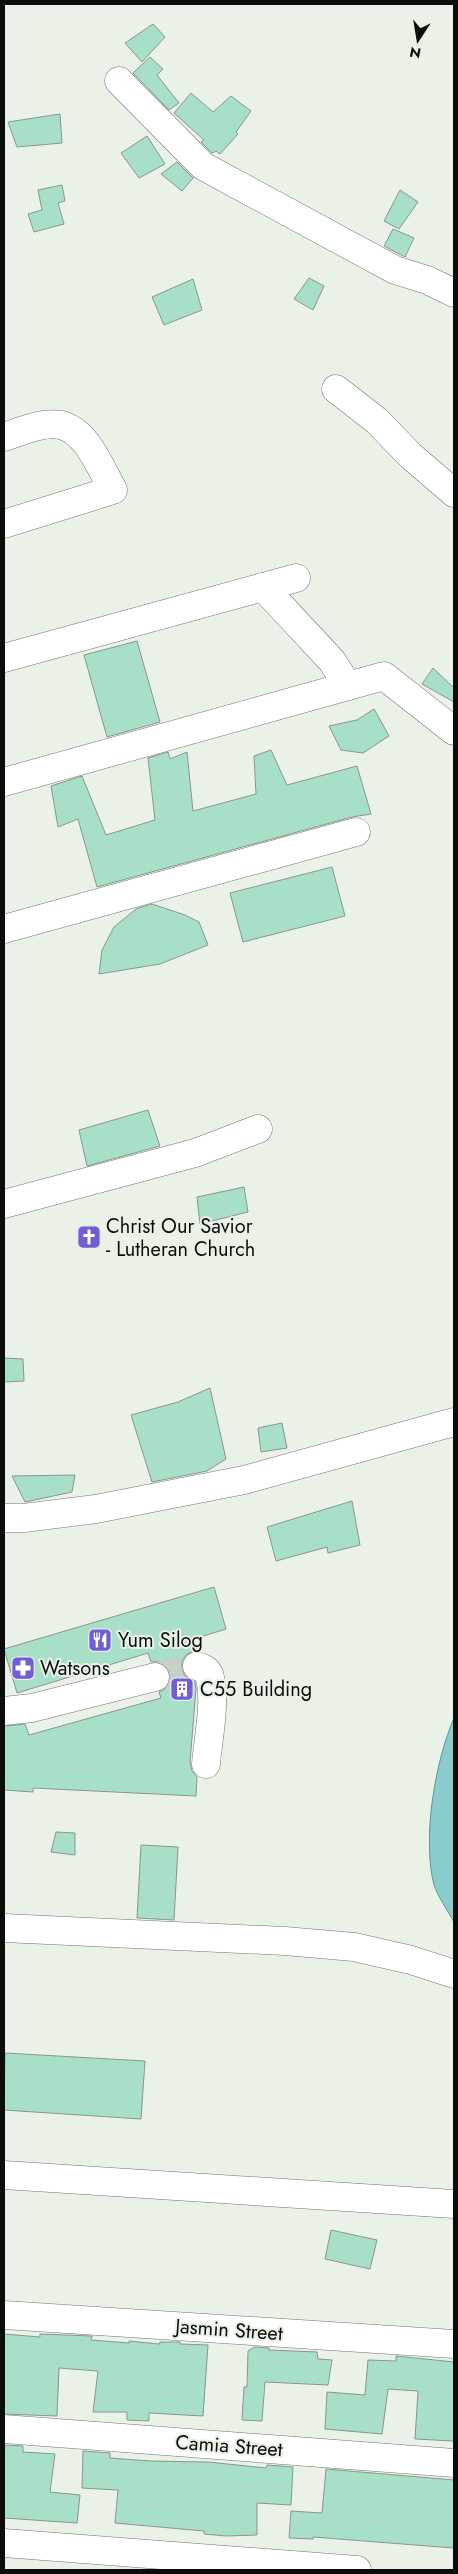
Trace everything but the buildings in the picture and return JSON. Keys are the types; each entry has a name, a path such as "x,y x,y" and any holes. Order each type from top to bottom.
{"street":[{"path":"119,81 204,166 395,270 427,280 454,293"},
{"path":"336,389 377,421 410,456 454,492"},
{"path":"4,437 44,426 60,425 74,431 84,441 113,490 4,524"},
{"path":"4,658 296,578"},
{"path":"263,587 332,661 348,686"},
{"path":"4,782 384,676 454,731"},
{"path":"4,929 356,832"},
{"path":"4,1204 179,1157 258,1129"},
{"path":"4,1518 24,1518 96,1509 244,1480 454,1422"},
{"path":"196,1666 204,1668 210,1678 211,1699 206,1764"},
{"path":"4,1711 32,1708 155,1677"},
{"path":"4,1928 285,1941 354,1947 411,1960 454,1974"},
{"path":"4,2174 454,2204"},
{"name":"Jasmin Street","path":"4,2315 454,2344"},
{"name":"Camia Street","path":"4,2429 454,2463"},
{"path":"4,2543 357,2570"}],"water":[{"path":"454,1718 454,1922 434,1885 429,1845 432,1800 436,1778 447,1736"}],"tunnel":[{"path":"155,1677 197,1666"}],"place":[{"name":"Christ Our Savior - Lutheran Church","path":"89,1237"},
{"name":"Yum Silog","path":"100,1640"},
{"name":"Watsons","path":"23,1668"},
{"name":"C55 Building","path":"182,1689"}]}
